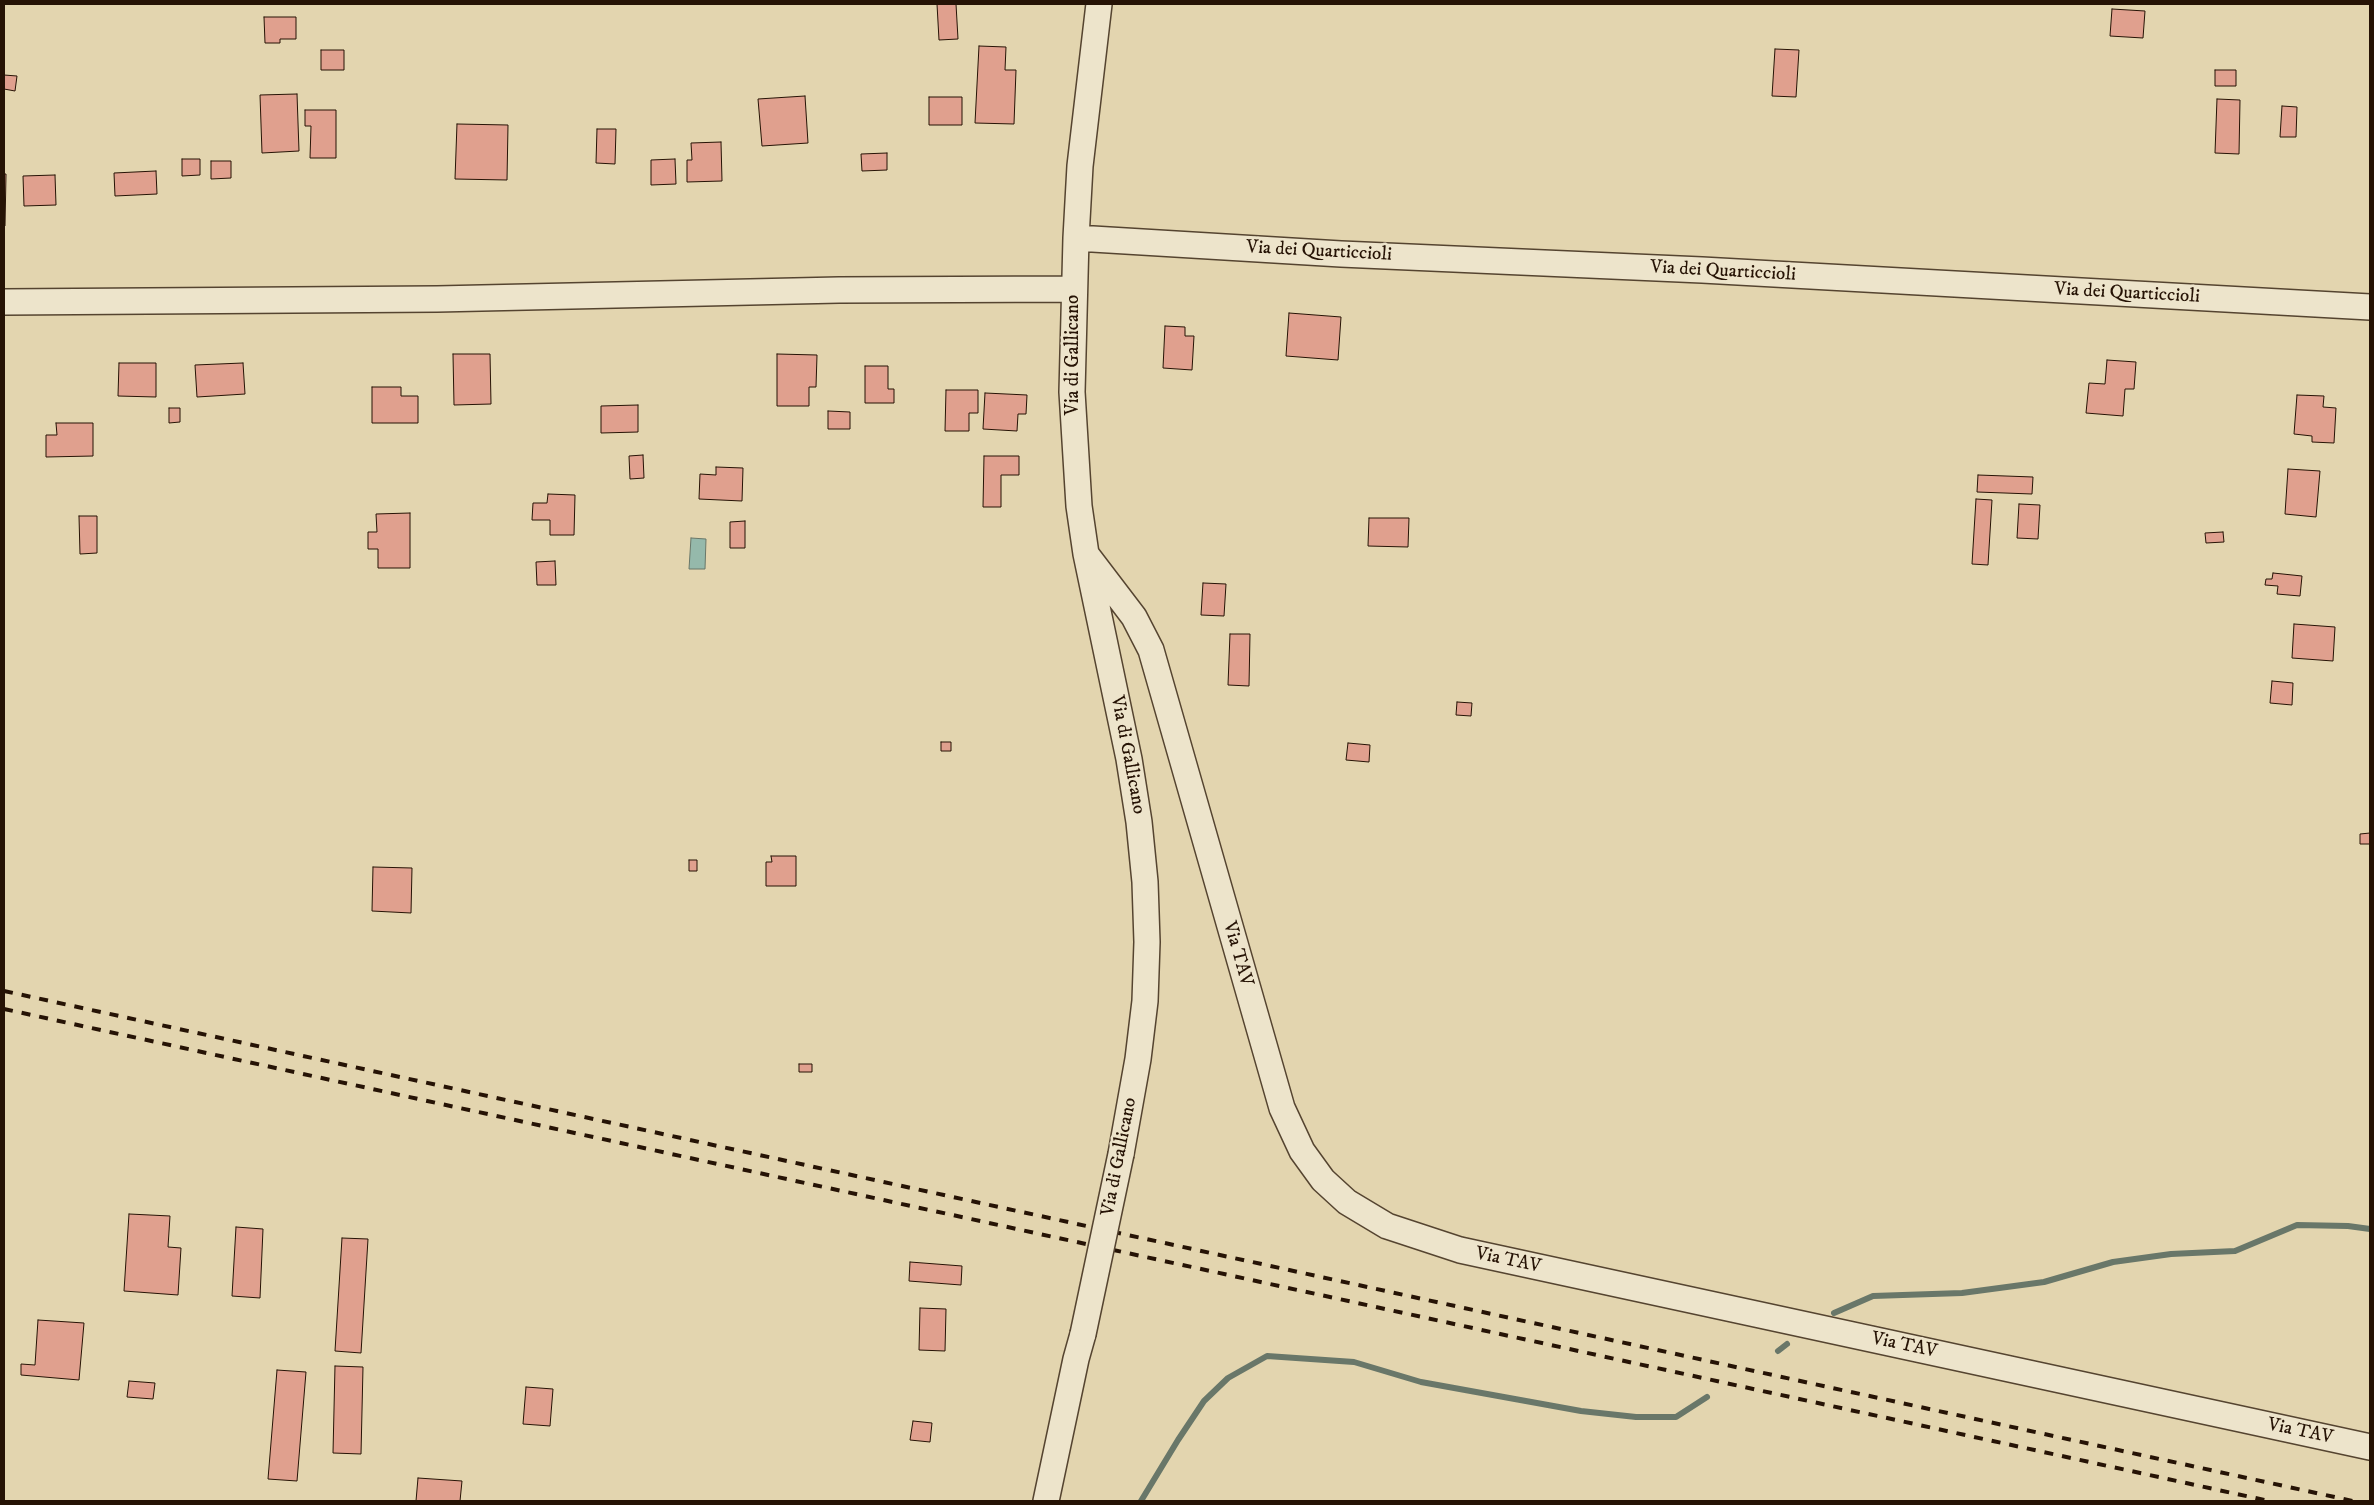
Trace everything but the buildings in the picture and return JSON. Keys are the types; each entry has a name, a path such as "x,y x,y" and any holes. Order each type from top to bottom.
{"street":[{"name":"Via di Gallicano","path":"1046,1501 1121,1154 1135,1078 1145,1001 1147,942 1145,882 1139,822 1129,759 1086,554 1079,506 1074,438 1072,392 1076,238 1084,129 1099,4"},
{"name":"Via dei Quarticcioli","path":"1076,238 2370,307"},
{"path":"4,302 437,299 839,290 1074,289"},
{"name":"Via TAV","path":"1086,554 1137,621 1156,663 1282,1108 1302,1151 1323,1180 1347,1202 1387,1226 1460,1250 2370,1448"}],"shaded area":[{"path":"691,538 706,539 705,569 689,569"}],"waterway":[{"path":"1834,1313 1873,1296 1962,1293 2044,1282 2113,1262 2171,1254 2235,1251 2297,1225 2348,1226 2370,1229"},
{"path":"1778,1351 1787,1344"},
{"path":"1141,1501 1204,1401 1228,1378 1267,1356 1354,1362 1421,1382 1581,1411 1636,1417 1676,1417 1707,1397"}],"railway":[{"path":"4,991 2353,1501"},
{"path":"4,1009 2269,1501"}]}
